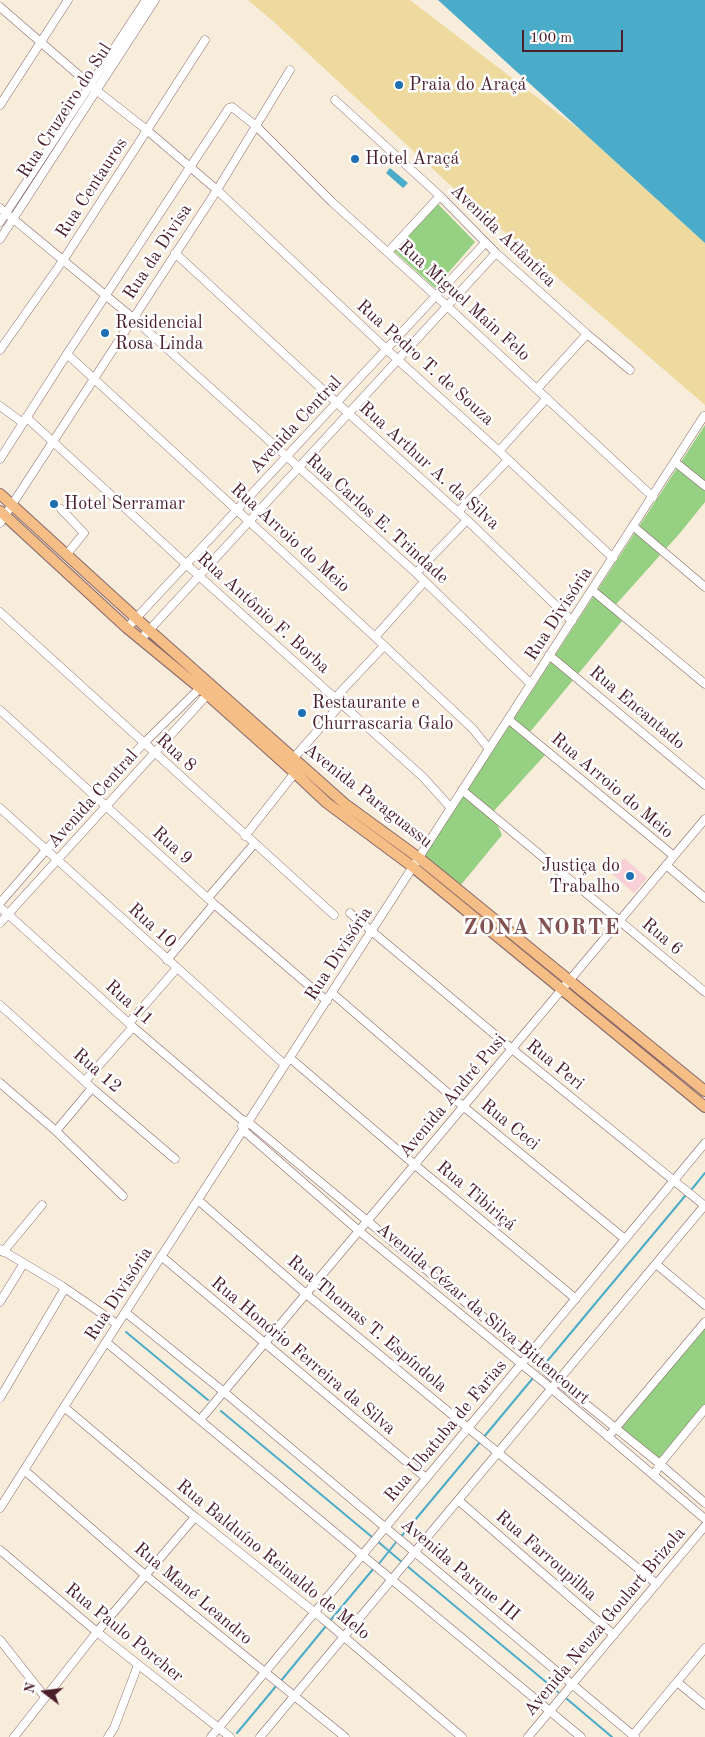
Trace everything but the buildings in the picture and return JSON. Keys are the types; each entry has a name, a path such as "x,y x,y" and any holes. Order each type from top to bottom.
{"main road":[{"name":"Avenida Paraguassu","path":"0,494 137,618 294,766 327,803 413,867 705,1107"},
{"name":"Avenida Paraguassu","path":"2,516 203,692 294,766 420,858 705,1091"}],"street":[{"path":"0,105 68,0"},
{"name":"Rua Cruzeiro do Sul","path":"0,222 3,210 93,87 149,2"},
{"name":"Rua Pedro T. de Souza","path":"0,7 217,190 386,350 499,451 612,558"},
{"name":"Rua Centauros","path":"0,350 64,259 205,40"},
{"name":"Rua da Divisa","path":"2,516 12,504 217,190 290,70"},
{"name":"Rua Cruzeiro do Sul","path":"0,239 69,132 93,87"},
{"name":"Avenida Atlântica","path":"335,100 440,196 496,253 630,370"},
{"name":"Rua Miguel Main Felo","path":"190,168 229,108 234,107 256,126 332,202 547,398 652,497"},
{"path":"62,127 69,132"},
{"path":"0,459 66,354 190,168"},
{"path":"388,252 440,196"},
{"name":"Rua Carlos E. Trindade","path":"3,210 133,318 416,573 531,684"},
{"name":"Avenida Central","path":"128,628 486,242"},
{"name":"Rua Arthur A. da Silva","path":"175,253 467,520 572,621"},
{"name":"Avenida Central","path":"141,639 496,253"},
{"path":"537,389 587,334"},
{"name":"Rua Arroio do Meio","path":"66,354 474,729 489,749"},
{"path":"499,451 547,398"},
{"name":"Rua Antônio F. Borba","path":"0,406 24,420 53,441 423,778 451,808"},
{"name":"Rua Divisória","path":"0,1508 243,1130 244,1121 290,1058 704,416"},
{"path":"458,512 508,460"},
{"path":"675,462 705,486"},
{"path":"61,510 84,533 67,554"},
{"path":"416,573 467,520"},
{"path":"633,526 705,587"},
{"path":"375,637 424,582"},
{"path":"592,590 705,684"},
{"name":"Rua 8","path":"0,612 143,744 334,915"},
{"path":"246,836 338,701 384,646"},
{"name":"Rua Encantado","path":"550,655 705,785"},
{"name":"Avenida Central","path":"0,905 46,850 143,744 203,692"},
{"name":"Avenida Central","path":"0,923 155,754 203,692"},
{"name":"Rua 9","path":"0,710 214,904 327,1001"},
{"name":"Rua Arroio do Meio","path":"508,719 674,856"},
{"name":"Rua 6","path":"462,790 705,992"},
{"name":"Rua 10","path":"0,808 285,1065"},
{"name":"Avenida André Pusi","path":"200,1420 705,819"},
{"path":"208,898 254,844"},
{"name":"Rua Arroio do Meio","path":"666,865 705,898"},
{"path":"167,960 214,904"},
{"name":"Rua 11","path":"0,905 131,1025 244,1121"},
{"name":"Rua Peri","path":"350,913 512,1049 705,1206"},
{"path":"85,1081 176,968"},
{"name":"Rua Ceci","path":"332,993 464,1106 625,1239"},
{"name":"Rua 12","path":"0,1005 92,1088 175,1159"},
{"name":"Rua Tibiriçá","path":"290,1058 576,1299"},
{"path":"0,1084 56,1131 123,1196"},
{"path":"56,1131 92,1088"},
{"name":"Avenida Cézar da Silva Bittencourt","path":"244,1121 368,1221 529,1355 550,1376 660,1464 705,1503"},
{"name":"Avenida Cézar da Silva Bittencourt","path":"243,1130 360,1231 705,1519"},
{"name":"Rua Ubatuba de Farias","path":"211,1737 225,1732 314,1612 468,1428 524,1367 529,1355 705,1144"},
{"name":"Rua Thomas T. Espíndola","path":"198,1200 306,1294 656,1584"},
{"path":"42,1204 2,1250 65,1288 117,1324"},
{"path":"260,1737 292,1693 344,1636 389,1576 398,1572 458,1500 495,1450 549,1387 558,1381 705,1206"},
{"name":"Rua Honório Ferreira da Silva","path":"161,1256 426,1478"},
{"path":"0,1302 24,1263"},
{"path":"656,1264 705,1305"},
{"path":"0,1398 65,1288"},
{"name":"Avenida Parque III","path":"125,1312 224,1392 634,1736"},
{"path":"608,1438 614,1428 705,1322"},
{"path":"106,1342 581,1737"},
{"name":"Rua Balduíno Reinaldo de Melo","path":"64,1407 196,1517 344,1636 462,1737"},
{"path":"654,1475 660,1464 705,1409"},
{"name":"Rua Mané Leandro","path":"24,1470 145,1575 346,1737"},
{"name":"Rua Farroupilha","path":"458,1500 614,1635"},
{"path":"14,1737 97,1632 196,1517"},
{"name":"Avenida Neuza Goulart Brizola","path":"528,1737 705,1526"},
{"name":"Rua Paulo Porcher","path":"0,1550 97,1632 225,1732"},
{"path":"0,1640 46,1697"},
{"path":"634,1736 705,1648"},
{"path":"108,1737 114,1728 138,1665"},
{"path":"677,1682 705,1705"}],"shaded area":[{"name":"Justiça do Trabalho","path":"624,858 647,878 634,893 611,873"}],"green space":[{"path":"438,204 475,242 435,288 394,251"},
{"path":"705,425 705,502 611,610 622,621 530,732 545,755 492,813 502,835 460,886 423,858"},
{"path":"705,1327 705,1404 658,1460 619,1428"}],"sand":[{"path":"248,0 410,0 584,133 705,243 705,405 448,183"}],"water":[{"path":"438,0 705,0 705,243 584,133"},
{"path":"390,168 408,183 403,188 386,173"}],"waterway":[{"path":"692,1189 705,1173"},
{"path":"544,1365 685,1196"},
{"path":"126,1332 208,1400"},
{"path":"483,1438 533,1378"},
{"path":"221,1411 372,1537"},
{"path":"400,1538 480,1442"},
{"path":"376,1540 403,1563"},
{"path":"378,1565 397,1541"},
{"path":"407,1566 558,1692"},
{"path":"329,1622 374,1568"},
{"path":"280,1682 326,1626"},
{"path":"237,1733 277,1685"},
{"path":"567,1699 612,1737"}],"place":[{"name":"Praia do Araçá","path":"399,85"},
{"name":"Hotel Araçá","path":"355,159"},
{"name":"Residencial Rosa Linda","path":"105,333"},
{"name":"Hotel Serramar","path":"54,504"},
{"name":"Restaurante e Churrascaria Galo","path":"302,713"},
{"name":"Justiça do Trabalho","path":"630,876"}],"district":[{"name":"ZONA NORTE","path":"542,928"}]}
